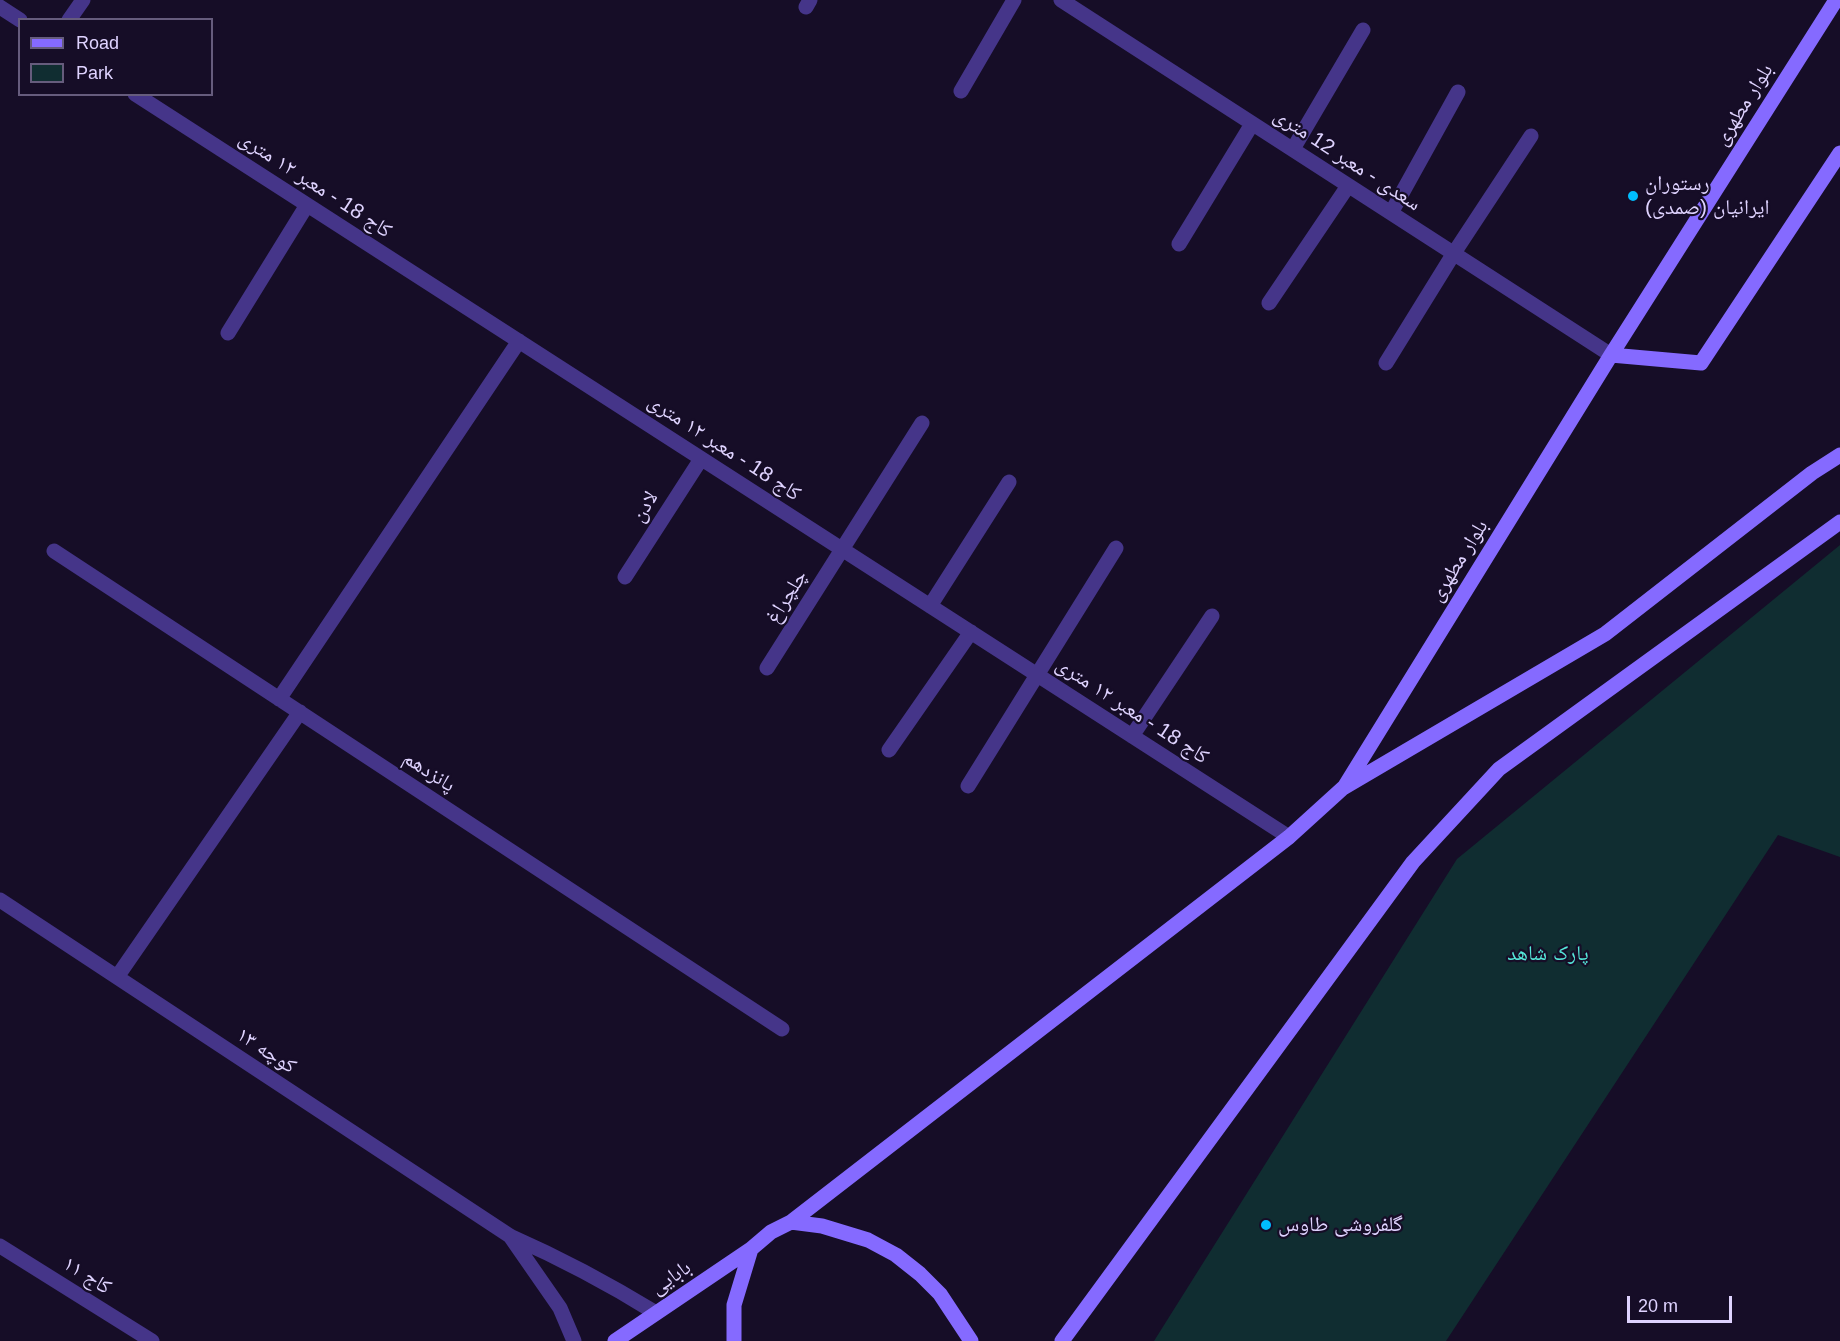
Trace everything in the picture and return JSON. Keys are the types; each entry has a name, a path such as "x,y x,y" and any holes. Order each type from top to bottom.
{"main road":[{"name":"بلوار مطهری","path":"1343,788 1611,355 1836,0"},
{"path":"1611,355 1701,363 1840,153"},
{"path":"1343,788 1605,634 1812,473 1840,455"},
{"path":"1062,1341 1413,862 1499,769 1840,522"},
{"name":"بابایی","path":"615,1341 751,1249 771,1232 791,1222 1289,837 1343,788"},
{"path":"791,1222 822,1226 868,1240 896,1255 940,1294 971,1341"},
{"path":"734,1341 734,1305 751,1249"}],"street":[{"path":"70,18 83,0"},
{"path":"961,91 1014,0"},
{"name":"سعدی - معبر 12 متری","path":"1061,0 1611,355"},
{"path":"0,7 18,19"},
{"path":"1293,149 1364,30"},
{"path":"1391,213 1458,92"},
{"name":"کاج 18 - معبر ۱۲ متری","path":"138,96 1289,837"},
{"path":"1179,244 1252,124"},
{"path":"1386,363 1454,253 1531,136"},
{"path":"1269,303 1348,186"},
{"path":"228,333 307,205"},
{"path":"279,699 519,341"},
{"name":"چلچراغ","path":"767,668 922,423"},
{"name":"لادن","path":"625,577 701,459"},
{"path":"930,606 1009,482"},
{"path":"968,786 1116,548"},
{"name":"پانزدهم","path":"54,551 782,1029"},
{"path":"1132,736 1212,616"},
{"path":"889,750 971,632"},
{"path":"117,977 300,712"},
{"name":"کوچه ۱۳","path":"0,900 510,1236 552,1254 656,1313"},
{"name":"کوچه ۱۳","path":"510,1236 560,1308 574,1341"},
{"name":"کاج ۱۱","path":"0,1246 152,1341"}],"green space":[{"name":"پارک شاهد","path":"1840,545 1840,857 1778,835 1446,1341 1154,1341 1457,859"}],"place":[{"name":"رستوران ایرانیان (صمدی)","path":"1633,196"},
{"name":"گلفروشی طاوس","path":"1266,1225"}]}
